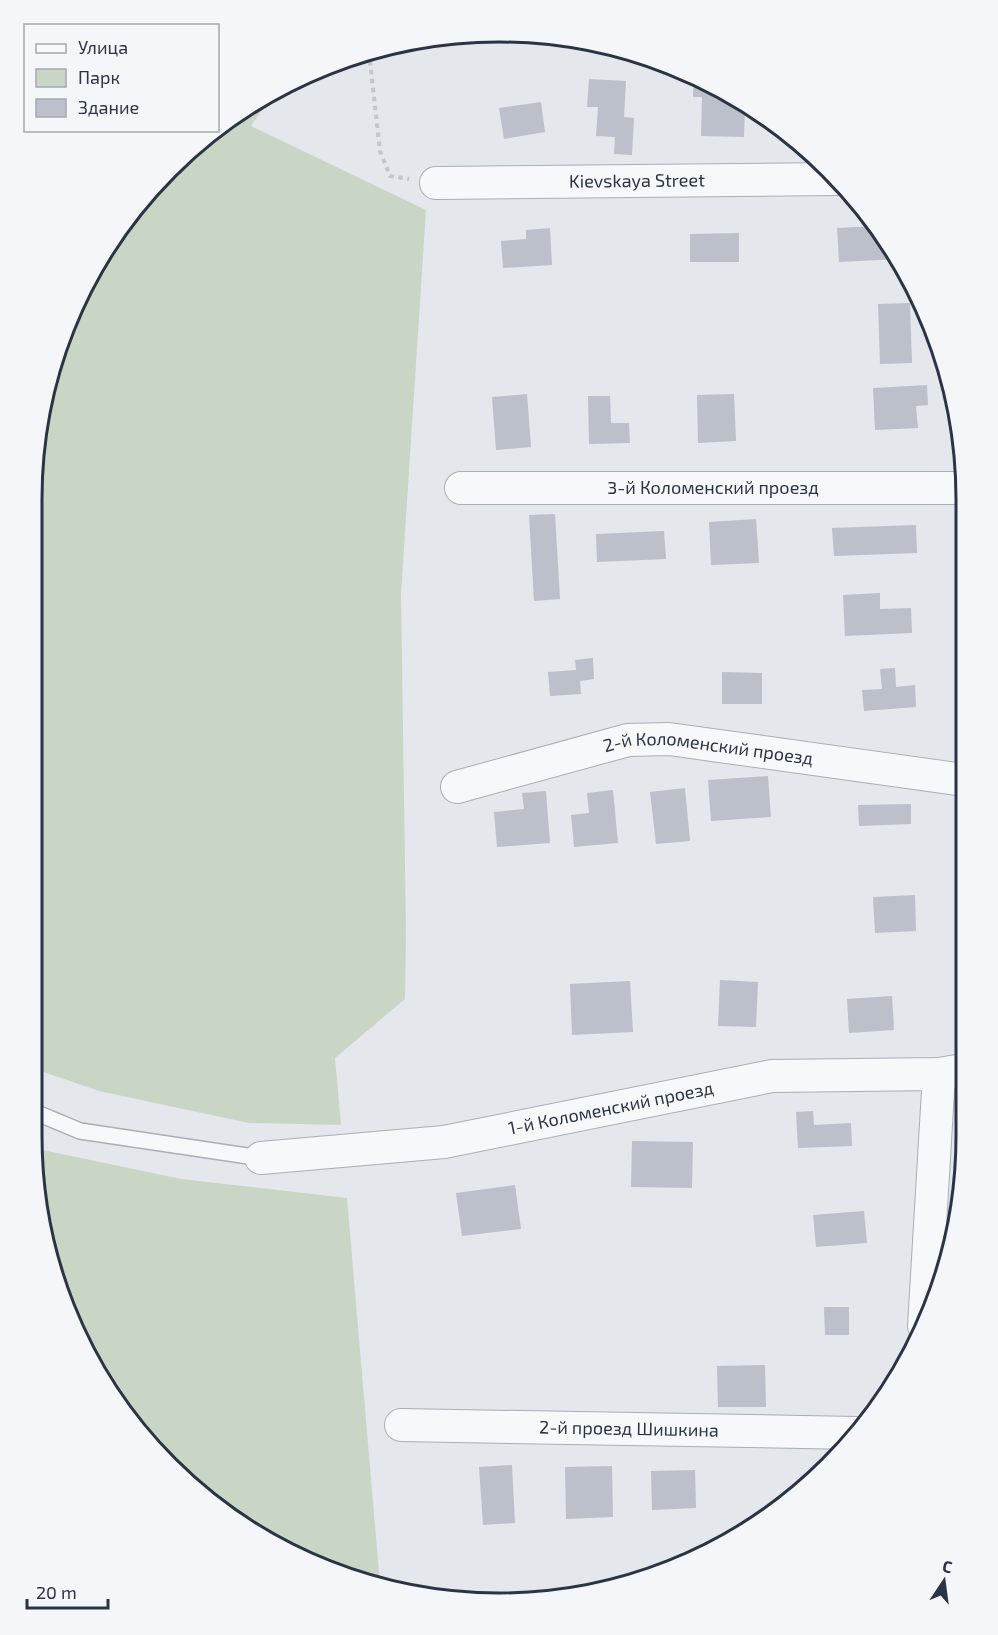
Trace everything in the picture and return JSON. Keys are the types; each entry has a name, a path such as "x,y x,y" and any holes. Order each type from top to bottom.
{"street":[{"name":"Kievskaya Street","path":"436,183 825,179"},
{"name":"3-й Коломенский проезд","path":"461,488 956,488"},
{"name":"2-й Коломенский проезд","path":"457,787 628,740 669,740 956,779"},
{"name":"1-й Коломенский проезд","path":"261,1158 444,1142 772,1076 951,1072"},
{"path":"927,1295 951,1072"},
{"name":"2-й проезд Шишкина","path":"401,1425 846,1433"}],"lane":[{"path":"42,1115 80,1131 261,1158"}],"path":[{"path":"370,61 380,151 390,176 436,183"}],"green space":[{"path":"263,108 251,126 426,210 401,594 405,999 335,1058 341,1125 249,1123 99,1091 42,1071 42,499 46,439 66,352 89,297 119,245 155,198 198,155 221,136"},
{"path":"42,1150 181,1179 347,1198 379,1577 352,1569 297,1546 245,1516 198,1480 155,1437 136,1414 119,1390 89,1338 66,1283 51,1225"}],"building":[{"path":"589,79 626,81 624,117 634,118 632,155 614,154 615,137 596,136 598,107 587,107"},
{"path":"694,86 745,114 744,137 701,136 702,97 693,97"},
{"path":"541,102 545,132 504,139 499,108"},
{"path":"866,227 888,260 839,262 837,228"},
{"path":"550,228 552,265 503,268 501,241 526,239 526,230"},
{"path":"739,233 739,262 690,262 690,234"},
{"path":"910,303 912,363 880,364 878,304"},
{"path":"927,385 928,405 916,406 918,428 875,430 873,388"},
{"path":"527,394 531,447 496,450 492,397"},
{"path":"734,394 736,441 698,443 697,395"},
{"path":"588,396 610,396 611,423 629,423 630,443 589,444"},
{"path":"555,514 560,599 534,601 529,515"},
{"path":"756,519 759,563 711,565 709,522"},
{"path":"916,525 917,553 834,556 832,528"},
{"path":"664,531 666,559 597,562 596,534"},
{"path":"880,593 880,609 911,608 912,633 845,636 843,595"},
{"path":"593,658 594,679 580,681 581,694 550,696 548,672 576,670 575,660"},
{"path":"895,668 896,687 915,685 916,707 864,711 862,690 882,689 880,669"},
{"path":"722,672 762,673 762,704 722,704"},
{"path":"768,776 771,817 711,821 708,780"},
{"path":"685,788 690,841 656,844 650,792"},
{"path":"613,790 618,843 574,847 571,815 589,813 587,793"},
{"path":"546,791 550,843 497,847 494,812 524,809 522,793"},
{"path":"911,804 911,824 859,826 858,805"},
{"path":"915,895 916,931 875,933 873,897"},
{"path":"720,980 758,982 756,1027 718,1026"},
{"path":"630,981 633,1032 572,1035 570,984"},
{"path":"892,996 894,1030 849,1033 847,999"},
{"path":"813,1111 814,1125 851,1123 852,1146 798,1148 796,1112"},
{"path":"632,1141 693,1142 692,1188 631,1187"},
{"path":"515,1185 521,1229 462,1236 456,1193"},
{"path":"864,1211 867,1243 816,1247 813,1215"},
{"path":"824,1307 849,1307 849,1335 825,1335"},
{"path":"765,1365 766,1407 718,1407 717,1366"},
{"path":"512,1465 515,1523 483,1525 479,1467"},
{"path":"612,1466 613,1517 566,1519 565,1467"},
{"path":"695,1470 696,1508 652,1510 651,1471"}]}
